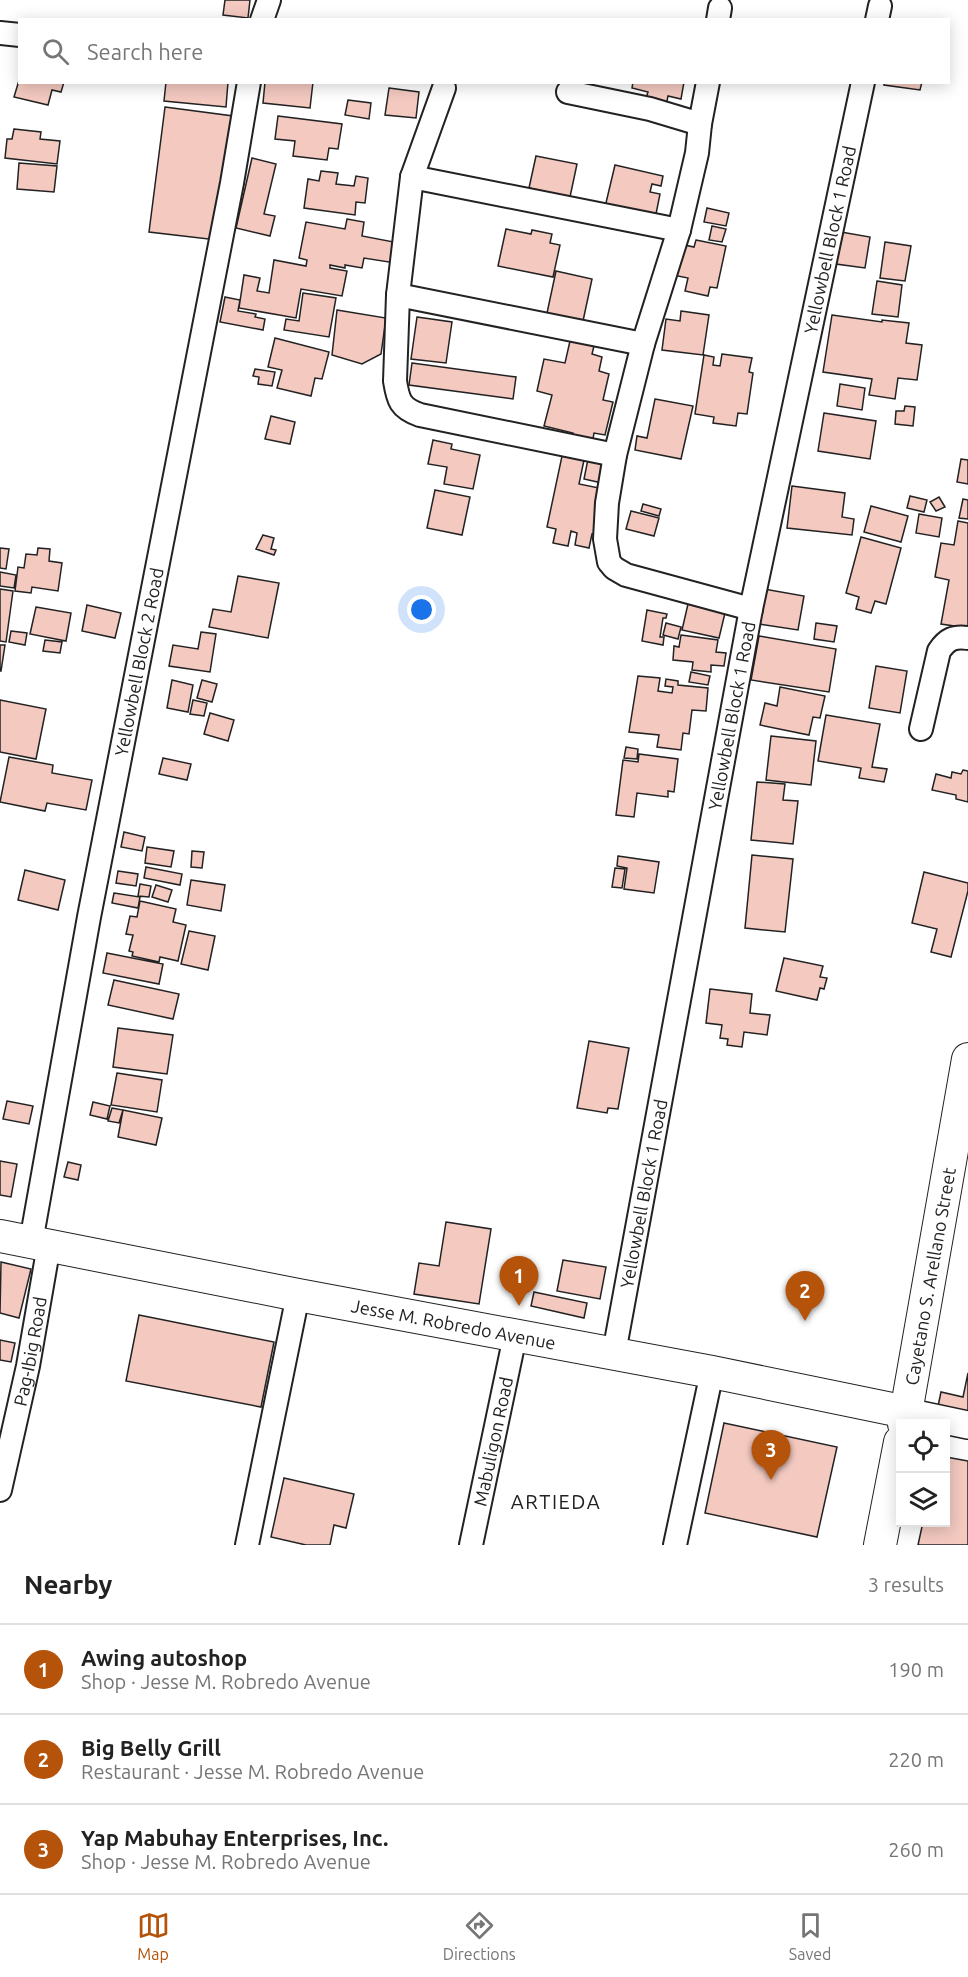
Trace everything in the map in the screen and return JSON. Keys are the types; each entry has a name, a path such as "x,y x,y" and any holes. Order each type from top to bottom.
{"main road":[{"name":"Cayetano S. Arellano Street","path":"905,1419 968,1059"},
{"name":"Jesse M. Robredo Avenue","path":"0,1236 298,1295 712,1372 896,1424"},
{"name":"Cayetano S. Arellano Street","path":"880,1545 896,1466"}],"street":[{"path":"263,18 269,0"},
{"path":"0,33 18,35"},
{"name":"Yellowbell Block 2 Road","path":"40,1243 89,917 232,183 249,84"},
{"path":"708,84 697,153 679,231 643,344 615,455 604,539 606,554 614,568 626,575 750,609"},
{"name":"Yellowbell Block 1 Road","path":"614,1353 750,609 863,84"},
{"path":"444,88 412,177 398,295 395,381 397,395 402,406 420,415 615,455"},
{"path":"568,92 650,109 700,124"},
{"path":"412,177 679,231"},
{"path":"398,295 643,344"},
{"path":"921,729 939,651 946,642 956,636 968,638"},
{"name":"Pag-Ibig Road","path":"0,1490 28,1366 40,1243"},
{"path":"247,1545 298,1295"},
{"name":"Mabuligon Road","path":"471,1545 515,1336"},
{"path":"675,1545 712,1372"},
{"path":"950,1425 968,1425"}],"building":[{"path":"225,0 250,0 248,18 223,15"},
{"path":"18,84 63,84 61,92 52,90 48,105 14,97"},
{"path":"166,84 228,84 226,107 164,101"},
{"path":"265,84 313,84 310,108 263,103"},
{"path":"633,84 684,84 681,99 668,96 666,106 645,101 648,92 632,88"},
{"path":"884,84 922,84 920,90"},
{"path":"389,88 419,92 416,118 385,115"},
{"path":"348,100 371,103 369,119 345,115"},
{"path":"165,107 233,116 217,240 149,232"},
{"path":"278,116 342,124 338,149 329,148 327,160 293,156 295,141 275,139"},
{"path":"14,129 41,132 40,139 60,141 57,164 5,158 7,139 12,139"},
{"path":"536,156 577,164 570,197 529,188"},
{"path":"252,158 276,164 264,214 275,216 270,236 236,228"},
{"path":"19,163 57,166 54,192 17,189"},
{"path":"615,165 663,176 661,186 652,184 650,192 660,194 655,219 605,207"},
{"path":"321,171 338,173 336,184 354,186 356,176 368,178 365,203 356,202 355,215 304,208 308,179 319,181"},
{"path":"707,208 729,213 726,226 704,222"},
{"path":"347,219 364,222 362,236 399,243 395,263 364,258 362,268 330,265 330,268 347,271 342,296 301,289 296,318 239,308 244,275 260,278 257,291 269,293 274,260 306,266 307,260 299,258 306,222 345,229"},
{"path":"712,226 726,229 722,242 709,240"},
{"path":"506,229 531,234 532,230 552,234 550,243 560,245 553,277 498,266"},
{"path":"841,232 870,237 865,268 836,264"},
{"path":"696,240 726,246 717,288 710,287 708,296 685,291 688,278 668,274 675,243 694,247"},
{"path":"885,242 911,246 905,281 880,278"},
{"path":"556,271 592,279 583,321 547,313"},
{"path":"877,281 902,285 898,317 872,314"},
{"path":"303,293 336,298 329,337 284,330 286,319 299,321"},
{"path":"225,297 240,300 238,311 256,314 255,317 265,319 263,330 220,322"},
{"path":"337,310 386,318 381,354 362,364 332,355"},
{"path":"681,311 709,315 703,355 662,350 666,319 680,321"},
{"path":"832,315 909,323 906,343 922,345 917,380 898,378 895,399 869,395 872,379 823,372"},
{"path":"417,317 452,322 446,363 411,359"},
{"path":"275,338 329,352 322,379 315,378 311,396 277,388 282,370 268,367"},
{"path":"570,341 594,346 592,354 602,357 599,371 609,374 603,400 613,402 605,435 594,433 592,444 572,439 573,433 544,426 552,395 537,391 544,359 565,363"},
{"path":"722,354 752,358 749,372 753,373 747,414 738,413 736,426 713,423 714,417 695,414 704,355 714,357 713,365 720,366"},
{"path":"412,363 516,377 513,399 409,385"},
{"path":"255,369 275,372 272,386 258,384 259,377 253,376"},
{"path":"840,384 865,388 862,410 837,406"},
{"path":"655,399 693,406 681,459 635,450 637,436 647,438"},
{"path":"905,406 915,407 913,426 895,424 896,411 904,411"},
{"path":"824,413 876,421 870,459 818,451"},
{"path":"271,416 295,422 290,444 265,439"},
{"path":"433,440 452,444 451,449 480,455 473,489 444,484 447,467 428,464"},
{"path":"562,456 584,460 579,484 604,489 595,535 592,534 589,548 575,545 577,533 571,531 568,546 553,543 556,529 547,527"},
{"path":"588,459 606,462 602,483 584,479"},
{"path":"961,459 968,460 968,484 957,482"},
{"path":"792,486 845,493 842,517 854,519 852,535 787,528"},
{"path":"435,490 470,497 462,535 427,528"},
{"path":"910,496 927,500 924,512 907,508"},
{"path":"939,497 945,507 936,511 930,502"},
{"path":"963,499 968,500 968,519 959,518"},
{"path":"643,504 661,509 659,516 641,511"},
{"path":"871,506 908,516 901,542 864,532"},
{"path":"631,511 659,518 654,536 626,529"},
{"path":"919,514 942,518 939,537 916,533"},
{"path":"958,521 968,523 968,628 941,624 949,580 935,577 941,543 954,545"},
{"path":"263,535 274,538 271,549 276,550 274,555 256,549"},
{"path":"861,537 901,548 886,604 875,601 871,613 856,609 859,597 846,593"},
{"path":"0,548 9,549 6,569 0,568"},
{"path":"38,548 50,549 49,561 62,563 58,591 32,587 31,593 15,591 18,567 24,568 26,554 37,555"},
{"path":"0,572 16,575 14,588 0,586"},
{"path":"238,576 279,583 268,638 209,627 213,609 231,612"},
{"path":"0,589 13,591 6,642 0,641"},
{"path":"764,589 804,596 798,630 759,624"},
{"path":"688,604 725,613 719,638 682,630"},
{"path":"87,605 121,613 115,638 82,631"},
{"path":"36,607 71,613 66,641 30,634"},
{"path":"647,610 667,614 666,618 663,618 660,637 664,637 663,645 642,641"},
{"path":"666,623 681,627 678,639 663,635"},
{"path":"816,623 837,626 834,642 814,639"},
{"path":"11,631 27,633 25,645 9,642"},
{"path":"201,632 216,634 210,672 169,666 173,645 198,649"},
{"path":"681,635 718,640 716,652 726,653 724,666 711,665 711,672 692,670 693,662 673,660 674,646 679,647"},
{"path":"759,636 836,649 829,692 751,680"},
{"path":"45,640 62,642 60,653 43,651"},
{"path":"0,645 5,645 1,671 0,671"},
{"path":"876,666 907,671 900,713 869,708"},
{"path":"691,672 710,676 708,685 689,682"},
{"path":"638,676 660,678 658,691 672,693 673,687 665,686 666,679 678,681 678,685 708,688 706,711 692,710 689,734 683,733 681,750 657,747 659,735 629,732"},
{"path":"172,680 193,685 188,712 167,708"},
{"path":"202,680 217,684 212,702 197,698"},
{"path":"780,687 825,696 820,718 813,717 809,735 760,725 765,703 777,706"},
{"path":"0,700 46,709 36,759 0,752"},
{"path":"193,700 207,703 204,716 190,714"},
{"path":"210,713 234,720 228,741 204,734"},
{"path":"826,715 880,724 872,767 887,769 884,782 859,778 861,768 818,761"},
{"path":"771,736 816,741 811,785 766,780"},
{"path":"626,747 638,749 637,759 624,758"},
{"path":"639,754 678,759 674,792 668,791 668,797 637,793 634,817 616,815 623,760 638,762"},
{"path":"9,757 53,765 52,773 92,780 86,810 47,803 45,811 0,802"},
{"path":"163,758 191,764 187,780 159,774"},
{"path":"963,770 968,771 968,802 956,799 956,795 932,790 936,774 951,778 952,772 961,774"},
{"path":"757,782 785,784 783,800 798,801 793,844 751,840"},
{"path":"124,832 145,837 142,851 121,847"},
{"path":"147,847 174,851 171,867 145,863"},
{"path":"192,851 204,852 202,868 191,867"},
{"path":"752,855 793,859 785,932 745,928"},
{"path":"618,856 659,862 654,893 624,889 627,868 617,866"},
{"path":"146,867 182,874 180,885 144,878"},
{"path":"615,868 625,869 622,888 612,887"},
{"path":"25,870 65,880 58,910 18,900"},
{"path":"118,871 138,874 136,886 116,883"},
{"path":"924,872 968,883 951,957 931,952 937,929 912,923"},
{"path":"191,880 225,885 221,911 187,905"},
{"path":"140,884 151,886 149,897 138,896"},
{"path":"156,885 172,890 168,902 152,897"},
{"path":"114,893 140,897 138,908 112,903"},
{"path":"140,901 176,909 173,922 186,925 178,961 160,957 159,962 132,956 133,952 129,951 133,935 126,934 130,916 137,917"},
{"path":"189,931 215,936 208,970 181,964"},
{"path":"107,953 163,964 159,984 103,973"},
{"path":"784,958 823,966 820,977 827,978 824,989 820,988 817,1000 776,991"},
{"path":"114,980 179,994 173,1019 108,1005"},
{"path":"710,989 752,994 750,1013 770,1015 767,1035 744,1032 742,1047 727,1045 728,1039 720,1038 722,1025 706,1023"},
{"path":"118,1028 173,1035 167,1074 113,1067"},
{"path":"589,1041 629,1048 618,1109 608,1108 607,1113 577,1108"},
{"path":"117,1073 162,1080 157,1112 111,1105"},
{"path":"7,1101 33,1106 29,1124 3,1119"},
{"path":"93,1102 110,1106 107,1119 90,1115"},
{"path":"112,1108 123,1110 119,1123 108,1121"},
{"path":"123,1110 162,1118 156,1145 118,1137"},
{"path":"0,1161 17,1164 11,1197 0,1195"},
{"path":"68,1162 81,1165 78,1180 64,1177"},
{"path":"446,1222 491,1229 479,1304 414,1294 419,1263 439,1266"},
{"path":"563,1260 606,1267 600,1299 557,1291"},
{"path":"1,1262 31,1269 19,1318 0,1313"},
{"path":"534,1292 587,1303 584,1318 531,1306"},
{"path":"139,1315 274,1342 261,1407 126,1381"},
{"path":"0,1340 15,1343 11,1362 0,1360"},
{"path":"968,1373 968,1417 937,1411 941,1392 963,1397"},
{"path":"724,1423 837,1447 817,1537 705,1513"},
{"path":"950,1458 968,1461 968,1545 918,1545 922,1527 950,1527"},
{"path":"284,1478 354,1494 346,1528 334,1525 330,1545 306,1545 271,1537"}],"place":[{"name":"Awing autoshop","path":"519,1306"},
{"name":"Big Belly Grill","path":"805,1321"},
{"name":"Yap Mabuhay Enterprises, Inc.","path":"771,1480"}],"district":[{"name":"ARTIEDA","path":"556,1501"}]}
